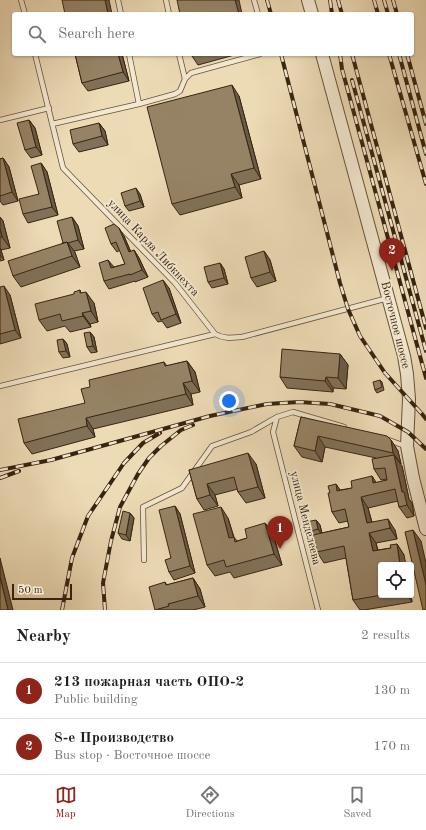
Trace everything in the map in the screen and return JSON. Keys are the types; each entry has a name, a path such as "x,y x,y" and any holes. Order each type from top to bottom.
{"street":[{"path":"308,0 311,12"},
{"name":"Восточное шоссе","path":"323,56 404,356 409,399 407,446 413,478 426,529"}],"lane":[{"path":"21,0 24,12"},
{"path":"118,0 121,12"},
{"path":"166,0 169,12"},
{"path":"254,0 257,12"},
{"name":"улица Карла Либкнехта","path":"36,56 63,168 175,283 215,334"},
{"path":"129,56 139,104"},
{"path":"179,56 185,79"},
{"path":"52,124 175,94 180,91 185,79 191,73 253,56"},
{"path":"0,120 49,108"},
{"path":"0,386 215,334 220,337 242,338 388,298"},
{"path":"144,560 144,507 182,488 212,446 251,432 277,417 293,412 352,430"},
{"name":"улица Менделеева","path":"277,417 273,432 318,610"},
{"path":"382,438 407,446"}],"building":[{"path":"62,0 105,0 108,12 65,12"},
{"path":"177,0 235,0 238,12 180,12"},
{"path":"75,56 119,56 123,72 82,83"},
{"path":"232,85 254,168 231,174 235,187 172,204 147,107"},
{"path":"29,120 36,147 25,150 17,123"},
{"path":"99,123 102,136 73,144 70,130"},
{"path":"3,158 12,192 0,196 0,159"},
{"path":"41,163 52,207 23,214 19,199 39,194 31,166"},
{"path":"136,188 140,201 125,206 121,193"},
{"path":"72,217 78,240 63,243 57,221"},
{"path":"114,224 119,228 129,252 134,250 142,270 130,275 104,281 99,263 108,260 111,268 125,264 116,242 111,244 105,228"},
{"path":"67,242 72,256 13,276 8,261"},
{"path":"264,251 270,272 251,278 245,257"},
{"path":"220,263 224,278 208,282 204,267"},
{"path":"163,280 176,314 161,320 158,312 152,314 143,288"},
{"path":"4,286 15,330 0,334 0,287"},
{"path":"80,290 80,293 86,292 91,311 82,313 83,316 62,321 60,314 39,320 35,304 74,294 74,292"},
{"path":"90,332 93,346 87,347 84,333"},
{"path":"63,339 66,351 59,352 57,340"},
{"path":"282,349 340,354 338,378 326,377 325,381 280,377"},
{"path":"187,361 192,381 183,383 186,394 86,418 87,426 24,443 18,419 85,403 81,389 90,387 89,380 164,362 165,366"},
{"path":"380,380 382,387 375,390 373,382"},
{"path":"301,417 387,436 391,440 393,453 318,436 315,451 294,446"},
{"path":"248,453 258,487 238,492 234,477 207,484 210,495 197,499 189,470"},
{"path":"394,455 402,492 404,492 407,505 399,507 395,489 361,497 367,523 388,519 390,528 369,533 373,551 391,548 390,545 397,544 400,562 378,562 378,596 353,600 344,546 317,552 313,535 349,527 345,509 332,512 328,486 336,484 337,491 352,488 351,481 372,476 373,483 387,480 385,468 374,469 372,459"},
{"path":"175,506 190,566 169,572 165,560 171,558 159,510"},
{"path":"221,507 229,538 234,537 235,542 247,538 245,529 265,523 274,554 226,567 224,560 207,565 193,514"},
{"path":"123,511 130,513 126,535 118,533"},
{"path":"316,520 318,529 308,532 306,522"},
{"path":"413,530 426,585 426,610 423,610 414,571 414,562 412,562 405,532"},
{"path":"0,577 8,610 0,610"},
{"path":"193,578 198,596 168,604 169,606 155,610 149,587 165,582 166,585"}],"railway":[{"path":"267,0 270,12"},
{"path":"330,0 332,12"},
{"path":"338,0 341,12"},
{"path":"374,0 377,12"},
{"path":"384,0 387,12"},
{"path":"393,0 396,12"},
{"path":"282,56 348,309 360,336 385,373 426,419"},
{"path":"340,56 342,69 426,378"},
{"path":"353,56 426,328"},
{"path":"390,56 426,184"},
{"path":"400,56 426,154"},
{"path":"408,56 426,124"},
{"path":"352,80 426,351"},
{"path":"0,470 51,460 210,416 267,404 299,402 330,404 380,416 408,432 426,449"},
{"path":"105,610 103,583 111,541 120,507 138,474 149,458 181,430 193,425"},
{"path":"62,610 72,558 88,516 124,463 143,443 160,433"},
{"path":"0,478 19,471"}],"place":[{"name":"8-е Производство","path":"392,271"},
{"name":"213 пожарная часть ОПО-2","path":"280,549"}]}
